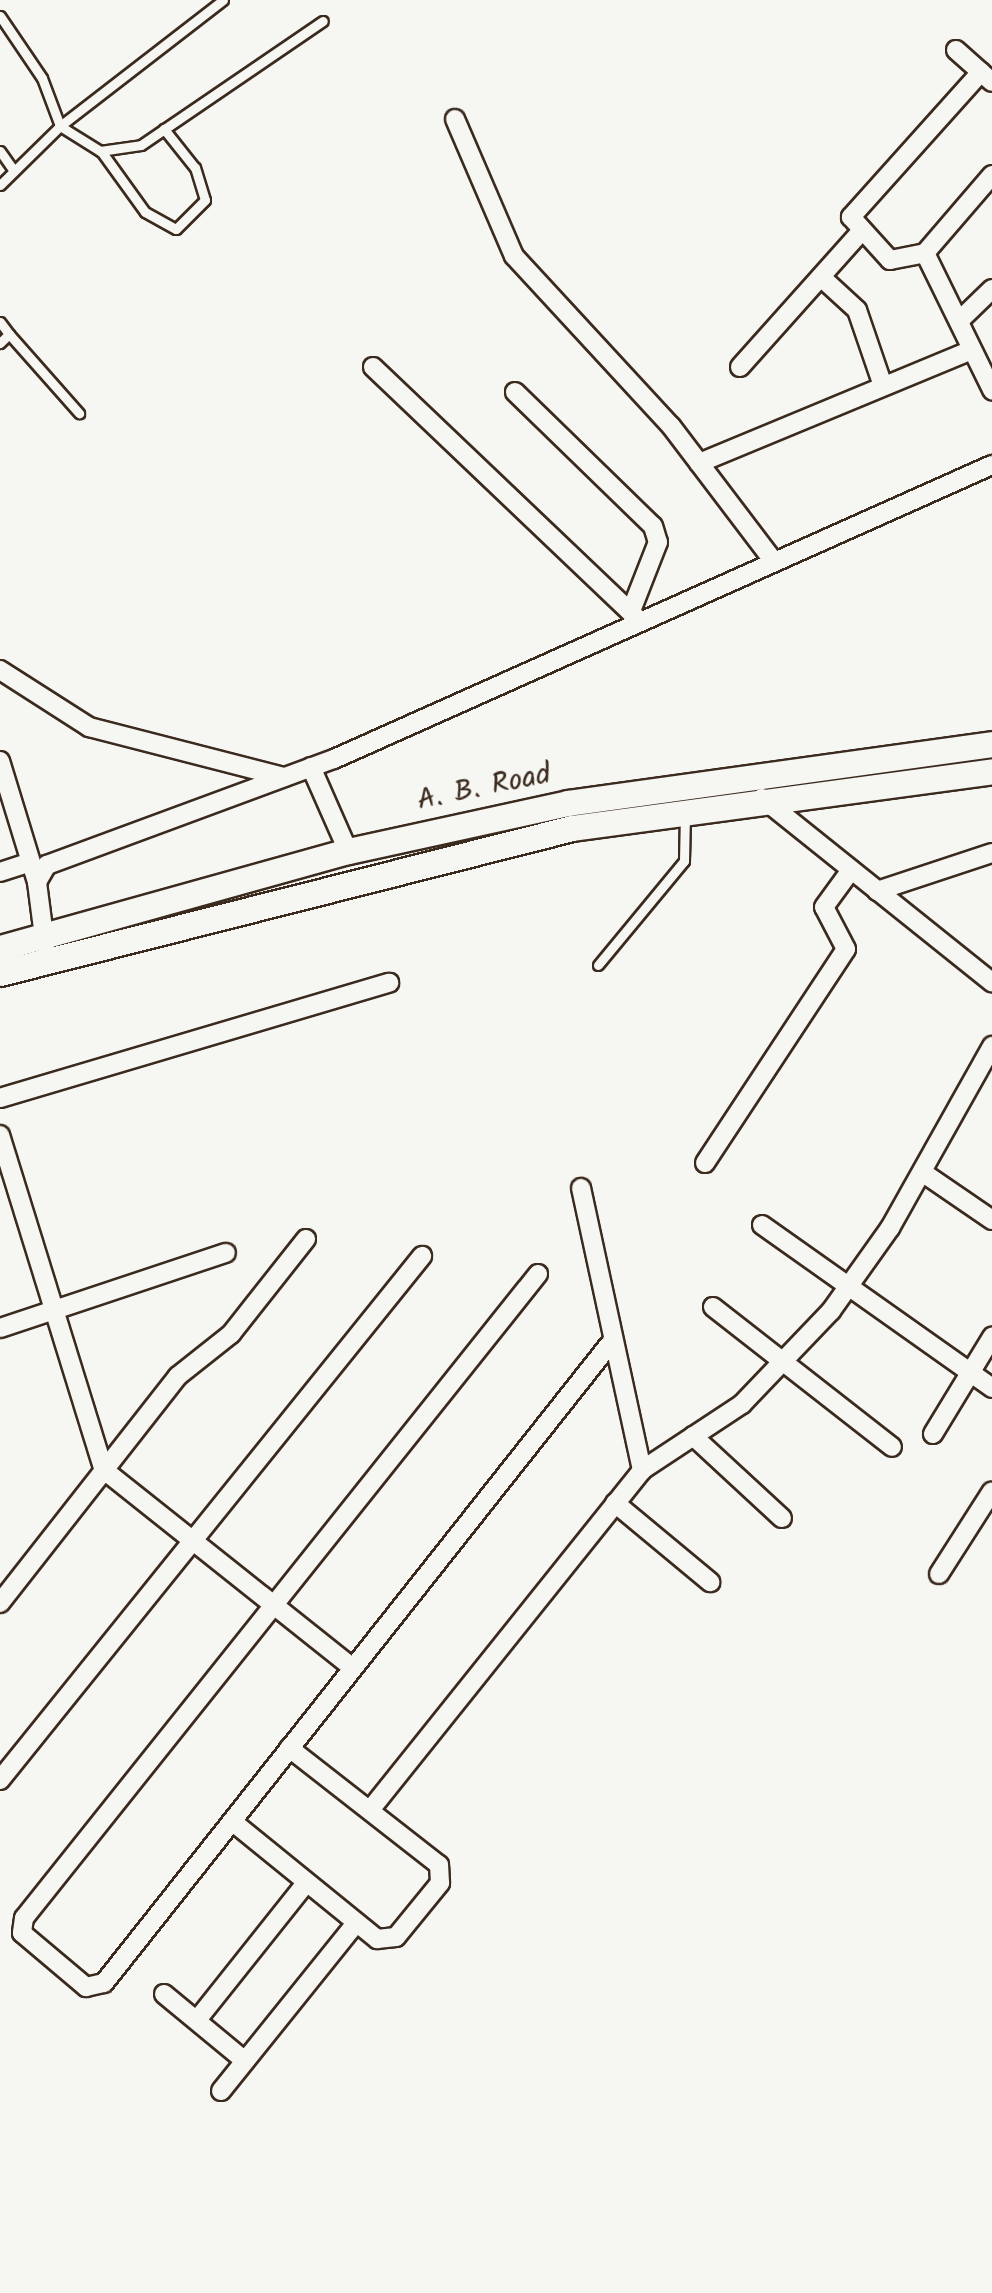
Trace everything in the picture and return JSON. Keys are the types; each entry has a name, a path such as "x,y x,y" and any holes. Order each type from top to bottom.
{"main road":[{"name":"A. B. Road","path":"0,973 45,949 348,851 992,744"},
{"name":"A. B. Road","path":"640,803 684,808 992,771"},
{"name":"A. B. Road","path":"0,948 45,949 570,816"}],"street":[{"path":"956,50 986,77 854,210 860,233 890,260 925,252 992,175"},
{"path":"455,119 514,256 699,463 772,559"},
{"path":"740,367 860,233"},
{"path":"925,252 991,384"},
{"path":"821,278 856,310 884,386"},
{"path":"958,321 992,289"},
{"path":"699,463 972,350"},
{"path":"373,367 634,614"},
{"path":"515,392 653,526 658,542 634,614"},
{"path":"37,882 47,865 312,767 634,614 992,466"},
{"path":"0,670 89,727 285,778"},
{"path":"0,761 37,882 45,949"},
{"path":"312,767 348,851"},
{"path":"762,798 992,982"},
{"path":"877,891 992,853"},
{"path":"0,872 30,862"},
{"path":"705,1164 846,949 824,907 852,870"},
{"path":"0,1098 389,983"},
{"path":"370,1810 642,1470 692,1436 783,1363 848,1289 922,1172 992,1046"},
{"path":"0,1135 104,1470 353,1668"},
{"path":"922,1172 992,1220"},
{"path":"581,1188 610,1345 642,1470"},
{"path":"762,1226 992,1388"},
{"path":"0,1603 104,1470 306,1239"},
{"path":"0,1328 226,1253"},
{"path":"0,1780 190,1539 422,1256"},
{"path":"538,1274 24,1918 22,1933 95,1990 233,1822 610,1345"},
{"path":"713,1307 892,1446"},
{"path":"933,1434 992,1336"},
{"path":"692,1436 782,1518"},
{"path":"939,1574 992,1490"},
{"path":"615,1503 710,1582"},
{"path":"233,1822 356,1923 389,1942 442,1874 370,1810 289,1748"},
{"path":"197,2020 306,1882"},
{"path":"221,2091 356,1923"},
{"path":"164,1994 245,2061"}],"lane":[{"path":"0,185 60,126 223,0"},
{"path":"0,16 42,78 60,126 100,151 146,212 176,229 205,200 195,168 164,129"},
{"path":"100,151 126,152 323,22"},
{"path":"0,151 14,171"},
{"path":"0,322 78,413"},
{"path":"0,343 9,334"},
{"path":"598,965 684,861 684,808"}]}
